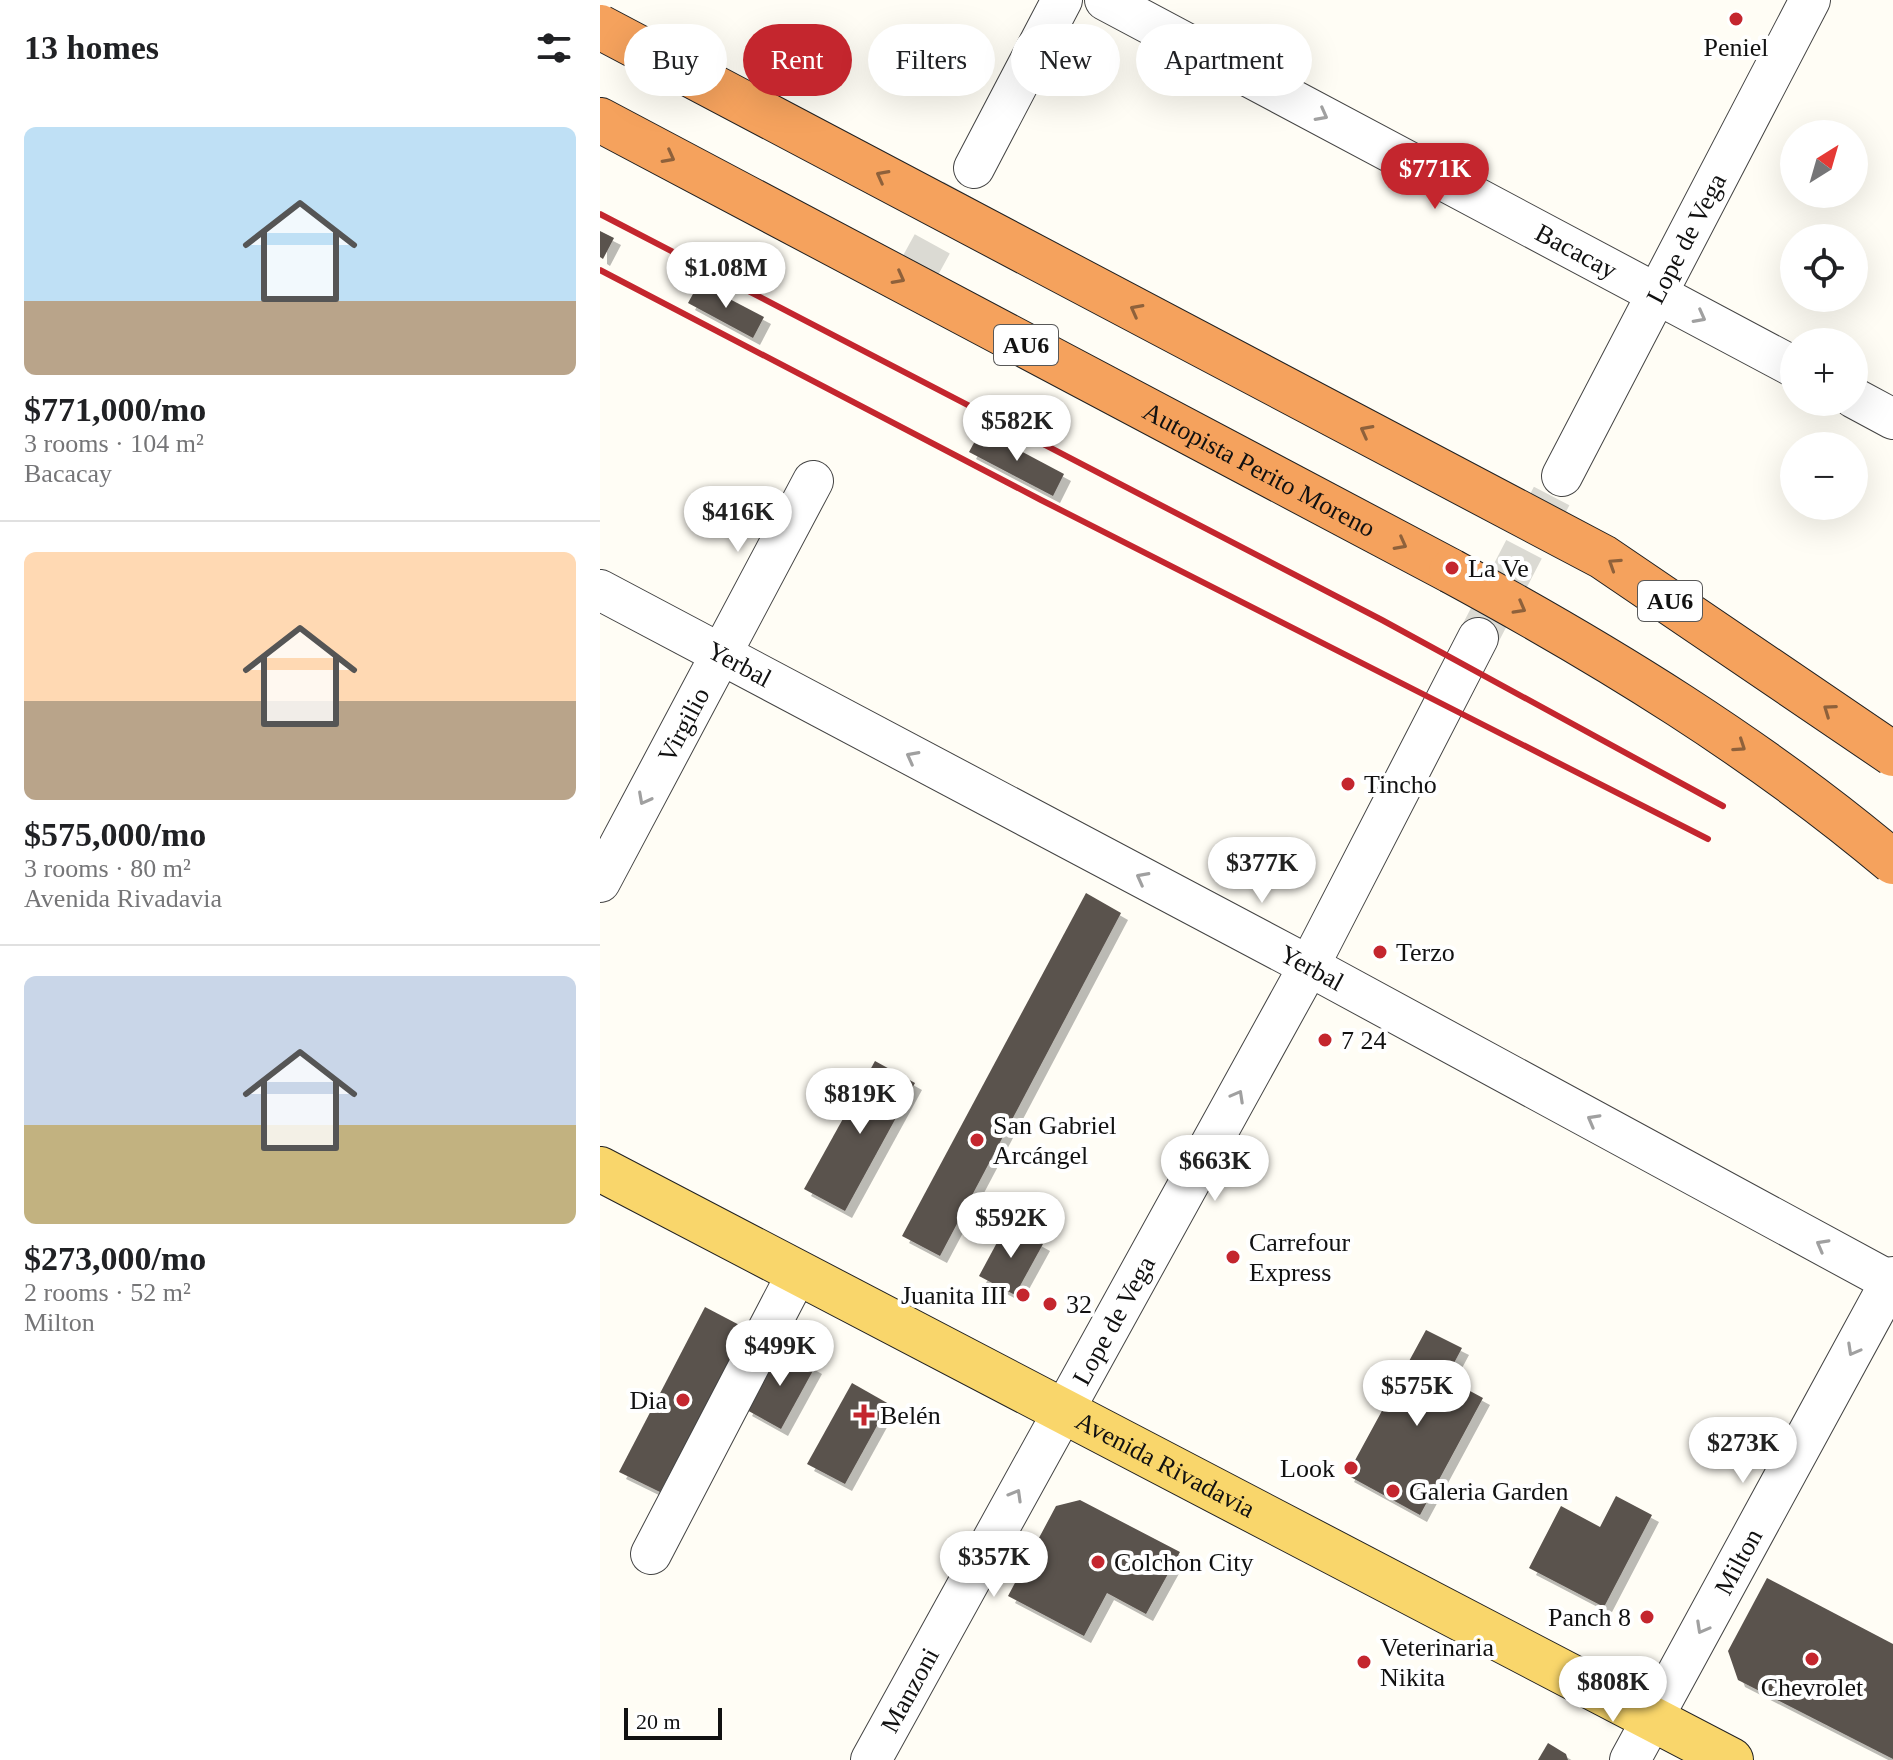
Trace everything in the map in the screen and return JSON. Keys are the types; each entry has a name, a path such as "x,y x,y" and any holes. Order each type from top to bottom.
{"highway":[{"name":"AU6","path":"600,27 1603,557 1893,754"},
{"name":"Autopista Perito Moreno","path":"600,120 1565,632 1788,779 1893,862"}],"main road":[{"name":"Avenida Rivadavia","path":"600,1169 1731,1760"}],"street":[{"path":"974,168 1062,0"},
{"name":"Bacacay","path":"1105,0 1780,360"},
{"name":"Lope de Vega","path":"1562,476 1810,0"},
{"path":"1868,406 1893,419"},
{"name":"Virgilio","path":"600,882 813,481"},
{"name":"Yerbal","path":"600,590 1309,966 1892,1281"},
{"name":"Lope de Vega","path":"1066,1410 1309,966 1478,638"},
{"path":"651,1554 798,1272"},
{"name":"Milton","path":"1630,1760 1892,1281"},
{"name":"Manzoni","path":"871,1760 961,1591 1066,1410"}],"building":[{"path":"600,231 614,238 603,259 600,257"},
{"path":"699,283 764,317 753,338 688,303"},
{"path":"981,430 1064,474 1053,496 969,452"},
{"name":"San Gabriel Arcángel","path":"1086,893 1121,913 940,1256 902,1236"},
{"path":"875,1061 915,1083 845,1211 804,1189"},
{"path":"1007,1224 1043,1244 1015,1295 979,1276"},
{"name":"Dia","path":"705,1307 747,1329 660,1492 619,1472"},
{"path":"1426,1330 1462,1348 1446,1378 1483,1398 1420,1515 1347,1475"},
{"path":"779,1347 815,1367 781,1429 745,1409"},
{"path":"852,1383 889,1404 845,1484 807,1464"},
{"path":"1616,1496 1652,1515 1604,1607 1529,1568 1561,1506 1600,1527"},
{"path":"1080,1500 1180,1552 1146,1614 1107,1593 1084,1636 1008,1596 1056,1506"},
{"name":"Chevrolet","path":"1767,1578 1893,1644 1893,1759 1738,1680 1728,1651"},
{"path":"1548,1743 1566,1754 1568,1760 1538,1760"}],"tunnel":[{"path":"913,279 974,168"},
{"path":"1478,638 1562,476"}],"railway":[{"path":"600,214 1382,620 1723,806"},
{"path":"600,270 1041,500 1708,839"}],"place":[{"name":"Peniel","path":"1736,19"},
{"name":"La Ve","path":"1452,568"},
{"name":"Tincho","path":"1348,784"},
{"name":"Terzo","path":"1380,952"},
{"name":"7 24","path":"1325,1040"},
{"name":"San Gabriel Arcángel","path":"977,1140"},
{"name":"Carrefour Express","path":"1233,1257"},
{"name":"Juanita III","path":"1023,1295"},
{"name":"32","path":"1050,1304"},
{"name":"Dia","path":"683,1400"},
{"name":"Belén","path":"864,1415"},
{"name":"Look","path":"1351,1468"},
{"name":"Galeria Garden","path":"1393,1491"},
{"name":"Colchon City","path":"1098,1562"},
{"name":"Panch 8","path":"1647,1617"},
{"name":"Chevrolet","path":"1812,1659"},
{"name":"Veterinaria Nikita","path":"1364,1662"}]}
